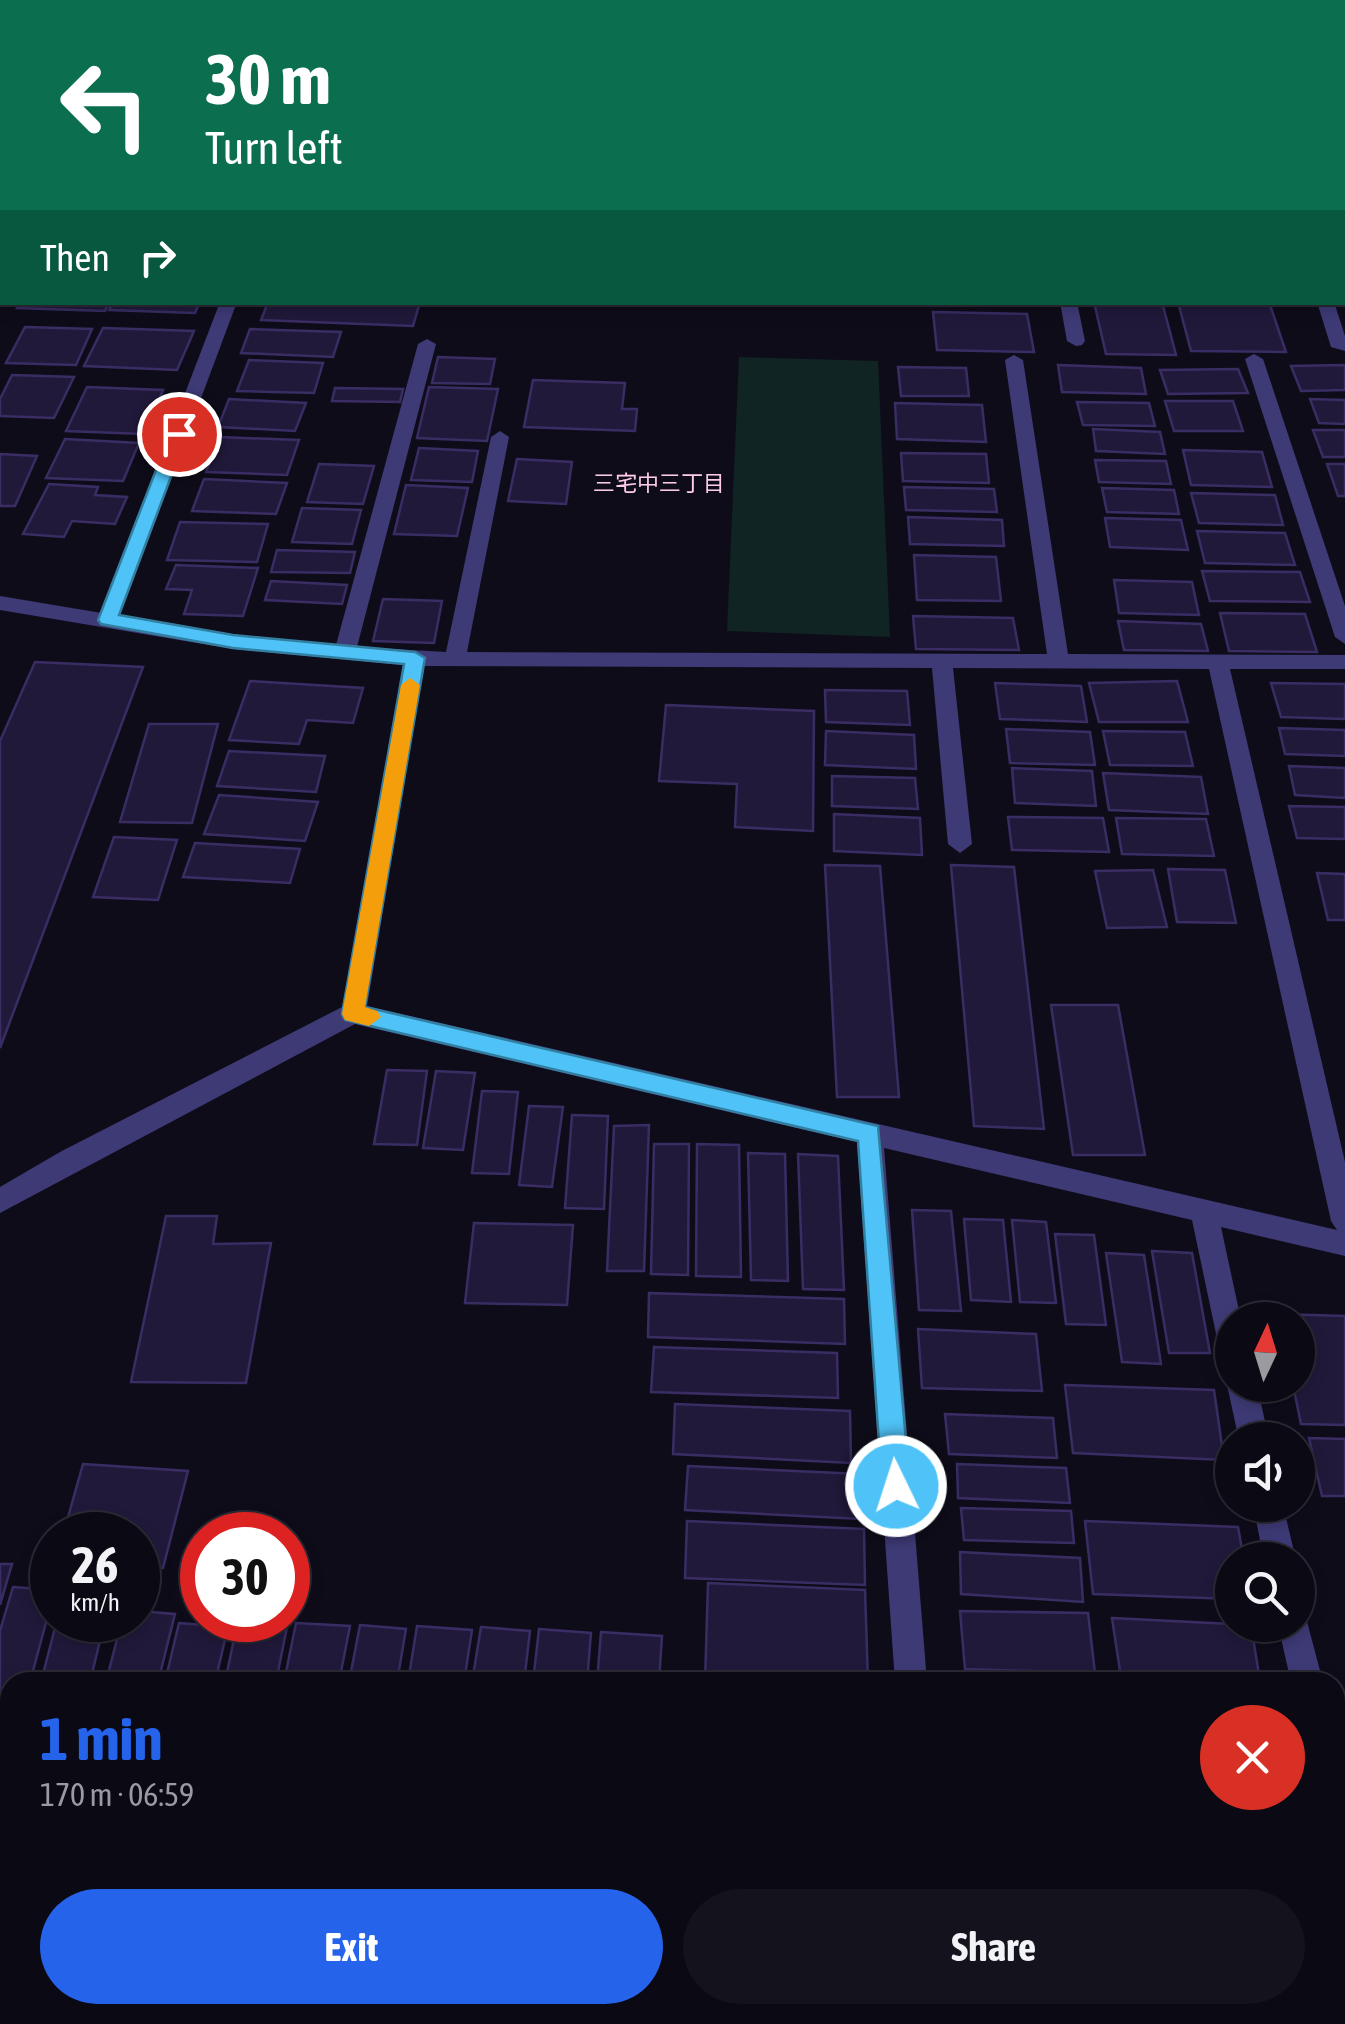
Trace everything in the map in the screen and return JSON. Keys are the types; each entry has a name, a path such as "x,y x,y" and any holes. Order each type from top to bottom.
{"street":[{"path":"108,620 229,305"},
{"path":"1069,305 1076,341"},
{"path":"1326,305 1340,347"},
{"path":"345,652 427,344"},
{"path":"1254,359 1345,637"},
{"path":"1014,360 1059,661"},
{"path":"455,659 500,437"},
{"path":"0,603 233,642 415,658 1345,662"},
{"path":"353,1014 415,658"},
{"path":"942,660 960,844"},
{"path":"1218,662 1345,1222"},
{"path":"0,1201 69,1160 353,1014 1345,1244"},
{"path":"870,1133 910,1672"},
{"path":"1204,1211 1223,1302"},
{"path":"1298,1642 1305,1672"}],"green space":[{"path":"739,357 878,361 890,637 727,631"}],"building":[{"path":"18,305 108,305 105,311 17,308"},
{"path":"112,305 199,305 195,313 109,310"},
{"path":"267,305 419,305 413,326 261,320"},
{"path":"1095,305 1163,305 1176,355 1106,354"},
{"path":"1179,305 1270,305 1286,352 1191,351"},
{"path":"933,312 1027,314 1034,352 937,350"},
{"path":"25,327 92,329 76,365 6,363"},
{"path":"103,328 194,331 177,370 84,366"},
{"path":"250,329 341,332 333,357 241,353"},
{"path":"438,357 495,359 490,384 432,383"},
{"path":"249,360 323,363 314,393 237,391"},
{"path":"1058,365 1141,368 1146,394 1062,392"},
{"path":"1345,365 1345,390 1301,391 1291,366"},
{"path":"898,367 966,368 969,396 901,396"},
{"path":"1238,369 1248,393 1168,394 1160,370"},
{"path":"12,375 74,377 54,418 0,416 0,399"},
{"path":"533,380 625,383 622,409 637,409 635,431 524,427"},
{"path":"87,387 163,390 144,434 66,431"},
{"path":"429,387 498,389 487,441 417,438"},
{"path":"335,388 403,389 400,402 332,401"},
{"path":"229,399 306,403 295,431 218,427"},
{"path":"1310,399 1345,400 1345,424 1319,423"},
{"path":"1165,401 1233,401 1243,431 1174,431"},
{"path":"1077,402 1149,403 1155,426 1083,425"},
{"path":"895,403 982,405 986,442 897,439"},
{"path":"1093,429 1160,432 1165,454 1096,451"},
{"path":"1313,430 1345,430 1345,457 1323,457"},
{"path":"219,437 299,440 287,475 206,472"},
{"path":"65,439 139,443 123,481 46,478"},
{"path":"419,448 478,451 472,482 411,480"},
{"path":"1183,450 1262,452 1272,487 1191,485"},
{"path":"901,453 986,454 989,483 903,481"},
{"path":"0,454 37,456 15,506 0,506"},
{"path":"517,459 572,462 566,504 508,501"},
{"path":"1095,460 1166,461 1171,484 1099,482"},
{"path":"319,464 374,466 363,504 307,502"},
{"path":"1327,464 1345,464 1345,496 1338,496"},
{"path":"204,479 287,483 276,514 192,511"},
{"path":"49,484 98,487 95,495 127,497 115,524 72,521 64,537 23,534"},
{"path":"406,485 468,488 457,536 394,534"},
{"path":"904,487 994,489 997,512 906,510"},
{"path":"1102,488 1174,490 1179,514 1107,512"},
{"path":"1191,493 1275,495 1283,525 1199,523"},
{"path":"302,508 361,510 352,544 292,542"},
{"path":"908,517 1002,520 1004,546 910,544"},
{"path":"1105,518 1181,520 1188,550 1110,547"},
{"path":"180,522 268,524 257,562 167,560"},
{"path":"1197,531 1285,533 1295,565 1205,563"},
{"path":"277,550 355,552 350,573 271,572"},
{"path":"914,555 996,557 1001,601 917,600"},
{"path":"176,565 258,568 243,616 184,614 192,590 166,589"},
{"path":"1202,571 1300,572 1310,602 1210,601"},
{"path":"1114,580 1192,582 1199,615 1119,613"},
{"path":"271,581 347,585 342,604 265,600"},
{"path":"383,599 442,601 434,643 373,641"},
{"path":"1220,613 1305,614 1317,652 1229,651"},
{"path":"913,616 1013,618 1019,650 916,649"},
{"path":"1118,621 1201,624 1208,651 1124,650"},
{"path":"35,662 143,667 0,1048 0,741"},
{"path":"250,681 363,688 353,723 307,720 299,744 229,740"},
{"path":"1177,681 1188,722 1099,722 1089,683"},
{"path":"995,683 1081,686 1087,722 1000,719"},
{"path":"1271,683 1345,684 1345,719 1281,717"},
{"path":"825,690 907,691 910,725 826,722"},
{"path":"666,705 814,711 813,831 735,827 737,784 659,781"},
{"path":"149,724 218,724 192,823 120,822"},
{"path":"1279,728 1345,730 1345,756 1285,754"},
{"path":"1006,729 1090,732 1095,765 1010,763"},
{"path":"826,731 914,735 916,769 825,765"},
{"path":"1103,731 1185,732 1193,766 1110,765"},
{"path":"229,751 325,756 316,792 217,786"},
{"path":"1289,766 1345,768 1345,798 1295,795"},
{"path":"1012,768 1092,771 1096,806 1015,803"},
{"path":"1103,773 1201,777 1208,814 1109,810"},
{"path":"832,776 915,778 918,809 832,806"},
{"path":"219,795 318,802 305,841 204,834"},
{"path":"1289,806 1345,807 1345,839 1297,838"},
{"path":"834,814 920,818 922,855 834,851"},
{"path":"1008,817 1103,818 1109,852 1012,850"},
{"path":"1116,818 1206,819 1214,856 1122,854"},
{"path":"114,837 177,840 158,900 93,897"},
{"path":"195,843 300,849 290,883 183,877"},
{"path":"825,865 880,866 899,1097 837,1097"},
{"path":"951,865 1014,867 1044,1129 974,1126"},
{"path":"1168,869 1225,870 1236,923 1177,922"},
{"path":"1153,870 1167,927 1107,928 1095,871"},
{"path":"1317,873 1345,874 1345,920 1328,920"},
{"path":"1051,1005 1118,1005 1145,1155 1073,1155"},
{"path":"387,1070 427,1071 417,1145 374,1144"},
{"path":"436,1071 475,1073 463,1150 423,1148"},
{"path":"482,1091 518,1092 509,1174 472,1173"},
{"path":"529,1106 563,1107 552,1187 519,1185"},
{"path":"572,1115 608,1116 604,1209 565,1208"},
{"path":"649,1125 644,1271 607,1271 614,1126"},
{"path":"654,1144 689,1144 688,1275 651,1274"},
{"path":"697,1144 739,1145 741,1277 696,1276"},
{"path":"748,1153 785,1154 788,1281 751,1280"},
{"path":"798,1154 838,1156 844,1290 803,1289"},
{"path":"912,1210 951,1211 961,1311 919,1310"},
{"path":"166,1216 217,1216 213,1244 271,1243 246,1383 131,1382"},
{"path":"964,1219 1003,1220 1011,1302 971,1300"},
{"path":"1012,1220 1046,1222 1056,1303 1020,1302"},
{"path":"474,1223 573,1225 567,1305 465,1303"},
{"path":"1055,1234 1094,1235 1106,1325 1066,1324"},
{"path":"1152,1251 1192,1253 1210,1353 1169,1353"},
{"path":"1106,1253 1144,1255 1161,1364 1122,1362"},
{"path":"649,1293 844,1299 845,1344 648,1337"},
{"path":"1315,1315 1345,1316 1345,1425 1301,1422 1296,1402 1315,1402"},
{"path":"918,1329 1036,1334 1042,1391 922,1388"},
{"path":"654,1347 837,1353 838,1398 651,1392"},
{"path":"1065,1385 1214,1390 1219,1422 1215,1422 1215,1460 1073,1453"},
{"path":"675,1404 850,1411 851,1463 673,1454"},
{"path":"945,1414 1053,1418 1057,1458 949,1454"},
{"path":"1315,1438 1345,1439 1345,1496 1322,1496 1315,1465"},
{"path":"83,1464 188,1471 163,1568 160,1512 69,1512"},
{"path":"957,1464 1066,1468 1070,1503 958,1498"},
{"path":"688,1466 860,1474 861,1519 685,1510"},
{"path":"961,1508 1071,1511 1074,1543 964,1540"},
{"path":"687,1521 864,1529 865,1585 685,1578"},
{"path":"1085,1521 1238,1527 1241,1542 1215,1542 1215,1598 1093,1594"},
{"path":"960,1552 1080,1558 1083,1602 961,1594"},
{"path":"0,1564 12,1564 0,1605"},
{"path":"708,1583 865,1590 868,1672 705,1672"},
{"path":"13,1587 30,1588 30,1642 41,1642 33,1672 0,1672 0,1631"},
{"path":"960,1611 1088,1613 1095,1672 965,1669"},
{"path":"160,1613 175,1614 160,1672 109,1672 116,1642 160,1642"},
{"path":"1112,1618 1215,1623 1215,1642 1254,1642 1259,1672 1120,1671"},
{"path":"179,1623 180,1642 224,1642 217,1672 167,1672"},
{"path":"310,1624 350,1626 341,1672 286,1672 292,1642 310,1642"},
{"path":"360,1625 406,1629 399,1672 351,1672"},
{"path":"417,1626 472,1630 466,1672 410,1672"},
{"path":"481,1627 530,1631 525,1672 474,1672"},
{"path":"539,1629 591,1633 588,1672 534,1672"},
{"path":"601,1632 662,1636 660,1672 598,1672"},
{"path":"51,1642 100,1642 92,1672 44,1672"},
{"path":"233,1642 284,1642 278,1672 227,1672"}],"slow traffic":[{"path":"369,1017 353,1014 410,685"}],"district":[{"name":"三宅中三丁目","path":"659,483"}],"route":[{"path":"179,434 108,620 233,642 415,658 353,1014 870,1133 896,1486"}]}
